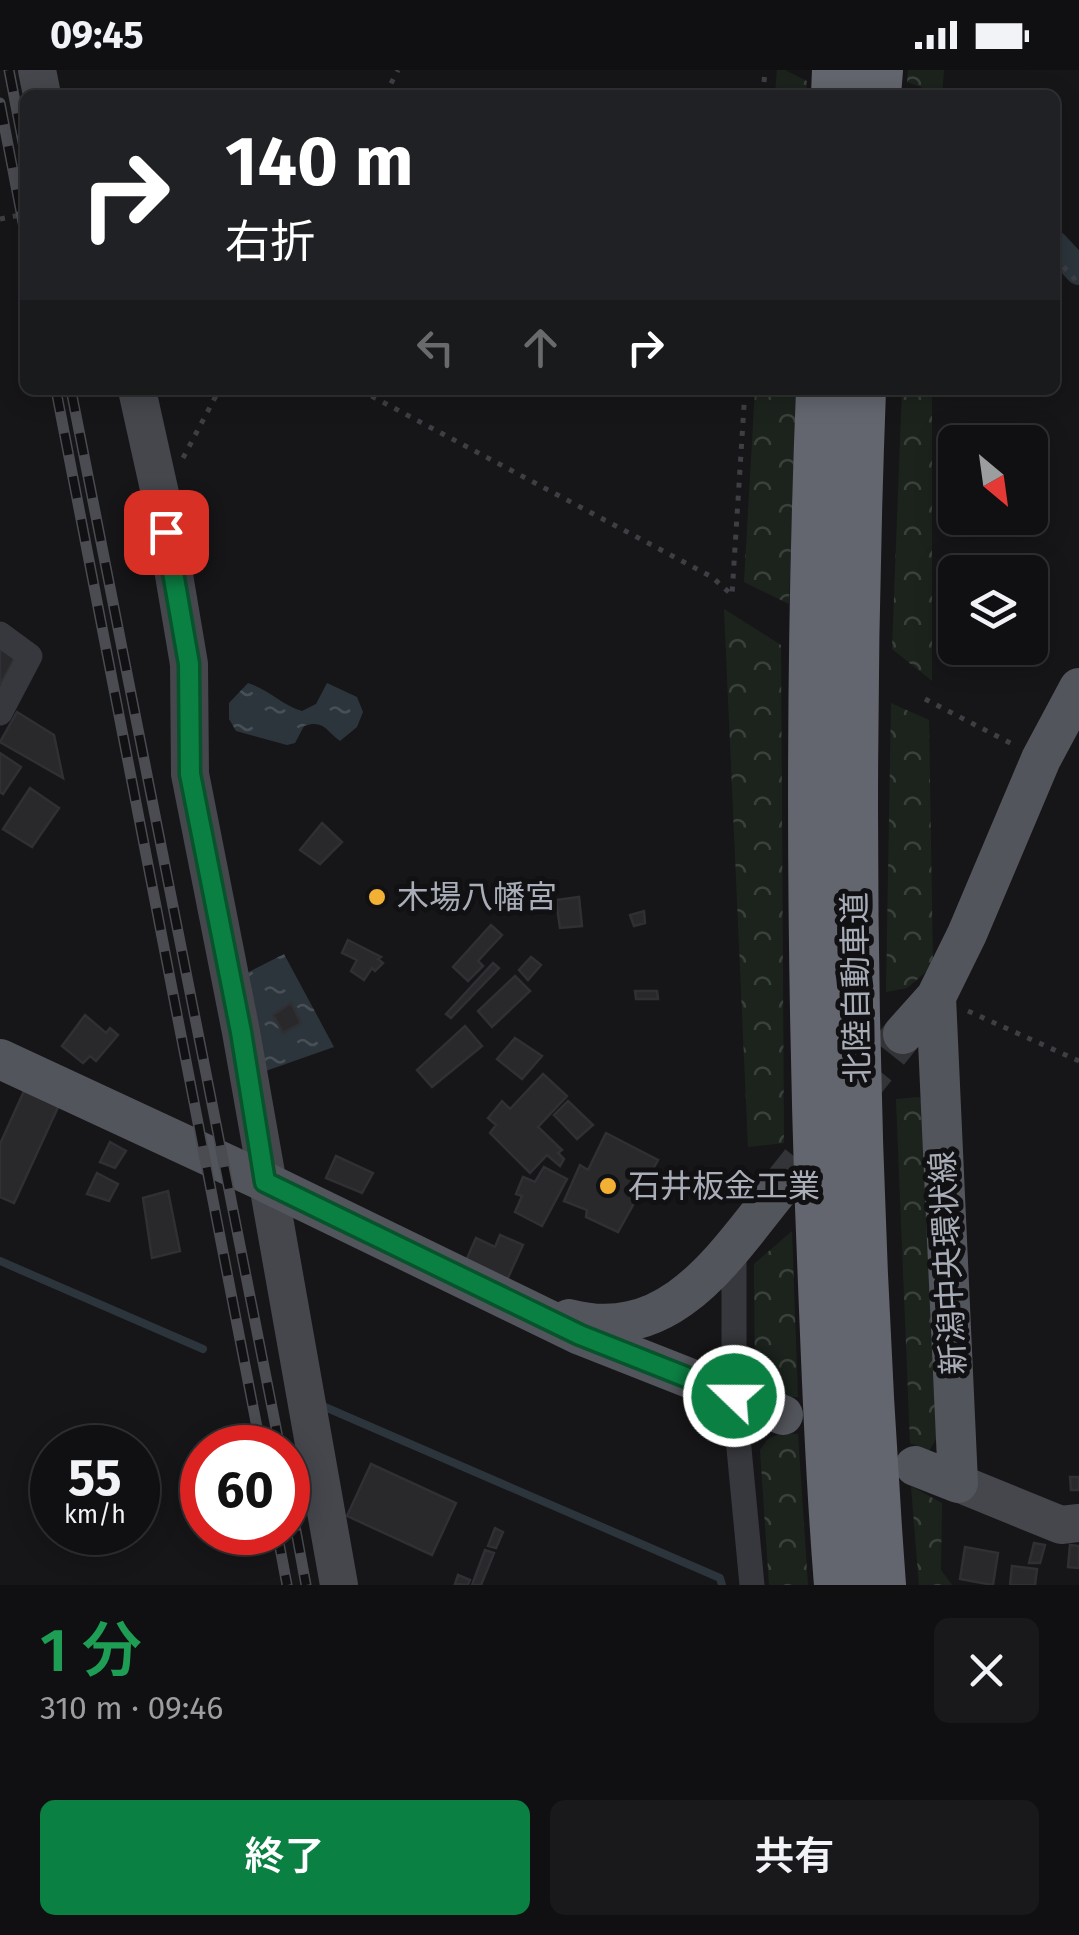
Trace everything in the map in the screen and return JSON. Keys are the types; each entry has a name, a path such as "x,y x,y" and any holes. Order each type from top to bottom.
{"highway":[{"name":"北陸自動車道","path":"820,395 812,674 812,936 824,1337 838,1585"},
{"name":"北陸自動車道","path":"862,395 854,685 858,1085 866,1329 882,1585"}],"main road":[{"name":"新潟中央環状線","path":"903,1034 936,997 1041,759 1079,688"},
{"name":"新潟中央環状線","path":"936,997 958,1483"},
{"path":"0,1059 580,1335 783,1415"},
{"path":"522,1306 575,1321 614,1324 646,1318 675,1304 702,1284 776,1193"},
{"path":"915,1466 958,1483"}],"street":[{"path":"138,395 161,498 189,664 190,774 241,1032 339,1585"},
{"path":"0,634 30,656 0,713"},
{"path":"734,1245 734,1396 752,1585"},
{"path":"958,1483 1061,1525 1079,1523"}],"path":[{"path":"1060,262 1079,284"},
{"path":"161,498 216,395"},
{"path":"369,395 712,578 732,595 745,395"},
{"path":"925,699 1041,759"},
{"path":"936,997 1079,1061"}],"green space":[{"path":"777,70 807,81 806,90 775,90"},
{"path":"908,70 944,70 942,90 929,90 907,82"},
{"path":"755,395 796,395 789,604 744,582"},
{"path":"902,395 932,395 932,681 892,649"},
{"path":"724,609 781,645 784,1143 748,1147"},
{"path":"891,703 929,720 933,966 907,988 886,992"},
{"path":"919,1097 929,1113 938,1436 929,1451 910,1443 896,1099"},
{"path":"792,1231 798,1397 773,1397 755,1389 754,1264"},
{"path":"781,1433 798,1434 808,1585 769,1585 760,1450 768,1439"},
{"path":"911,1486 942,1503 941,1570 952,1585 919,1585"}],"water":[{"path":"248,683 302,711 316,704 327,683 357,697 363,712 357,727 340,741 324,727 311,724 304,726 295,743 287,745 236,731 229,719 229,703"},
{"path":"284,954 334,1047 260,1073 243,975"}],"building":[{"path":"0,649 15,657 0,685"},
{"path":"17,712 54,735 63,778 0,742"},
{"path":"0,753 21,767 3,794 0,792"},
{"path":"30,788 59,808 32,847 3,829"},
{"path":"322,823 342,842 320,864 300,850"},
{"path":"579,897 582,926 560,928 556,900"},
{"path":"644,911 645,923 634,926 630,915"},
{"path":"491,925 502,935 478,961 483,966 468,981 453,967"},
{"path":"348,940 381,957 378,959 383,963 375,971 372,968 364,980 351,971 357,960 342,953"},
{"path":"531,957 541,965 528,980 519,970"},
{"path":"493,963 499,968 451,1018 446,1014"},
{"path":"515,976 530,991 492,1027 478,1011"},
{"path":"635,991 657,991 658,999 636,999"},
{"path":"291,1003 301,1023 283,1033 273,1015"},
{"path":"85,1015 106,1033 110,1028 118,1035 96,1061 90,1056 83,1063 62,1046"},
{"path":"465,1026 482,1046 432,1087 417,1070"},
{"path":"515,1038 542,1056 522,1079 497,1059"},
{"path":"543,1074 567,1096 538,1127 562,1150 558,1153 564,1159 560,1166 547,1155 530,1173 490,1133 496,1125 488,1118 502,1101 510,1109"},
{"path":"25,1089 59,1105 14,1203 0,1197 0,1144"},
{"path":"568,1101 593,1125 577,1139 554,1115"},
{"name":"石井板金工業","path":"606,1133 658,1160 618,1232 586,1217 587,1210 564,1201 580,1165 588,1170"},
{"path":"110,1142 126,1151 115,1168 100,1162"},
{"path":"336,1156 373,1173 362,1193 326,1178"},
{"path":"544,1167 567,1179 542,1226 515,1212 522,1196 516,1194 523,1177 535,1182"},
{"path":"97,1173 118,1184 109,1201 87,1194"},
{"path":"168,1191 180,1251 152,1258 143,1198"},
{"path":"500,1235 523,1245 506,1282 465,1263 476,1238 495,1247"},
{"path":"371,1464 456,1503 432,1555 347,1516"},
{"path":"1070,1477 1079,1477 1079,1490 1071,1490"},
{"path":"495,1528 503,1532 496,1548 488,1546"},
{"path":"1034,1543 1045,1545 1040,1563 1029,1563"},
{"path":"1070,1545 1079,1546 1079,1568 1068,1567"},
{"path":"965,1547 998,1553 993,1585 960,1579"},
{"path":"485,1550 494,1553 481,1585 472,1585"},
{"path":"1012,1566 1037,1569 1035,1585 1010,1585"},
{"path":"458,1575 470,1580 468,1585 455,1584"}],"waterway":[{"path":"1060,250 1079,271"},
{"path":"0,1261 203,1349"},
{"path":"318,1404 720,1578 722,1585"}],"tunnel":[{"path":"776,1193 903,1034"}],"railway":[{"path":"9,70 20,127"},
{"path":"0,103 20,207"},
{"path":"57,395 257,1425"},
{"path":"72,395 275,1425"},
{"path":"281,1555 287,1585"},
{"path":"300,1555 306,1585"}],"place":[{"name":"木場八幡宮","path":"377,897"},
{"name":"石井板金工業","path":"608,1186"}],"route":[{"path":"166,532 189,664 190,774 241,1032 265,1182 580,1335 734,1396"}]}
